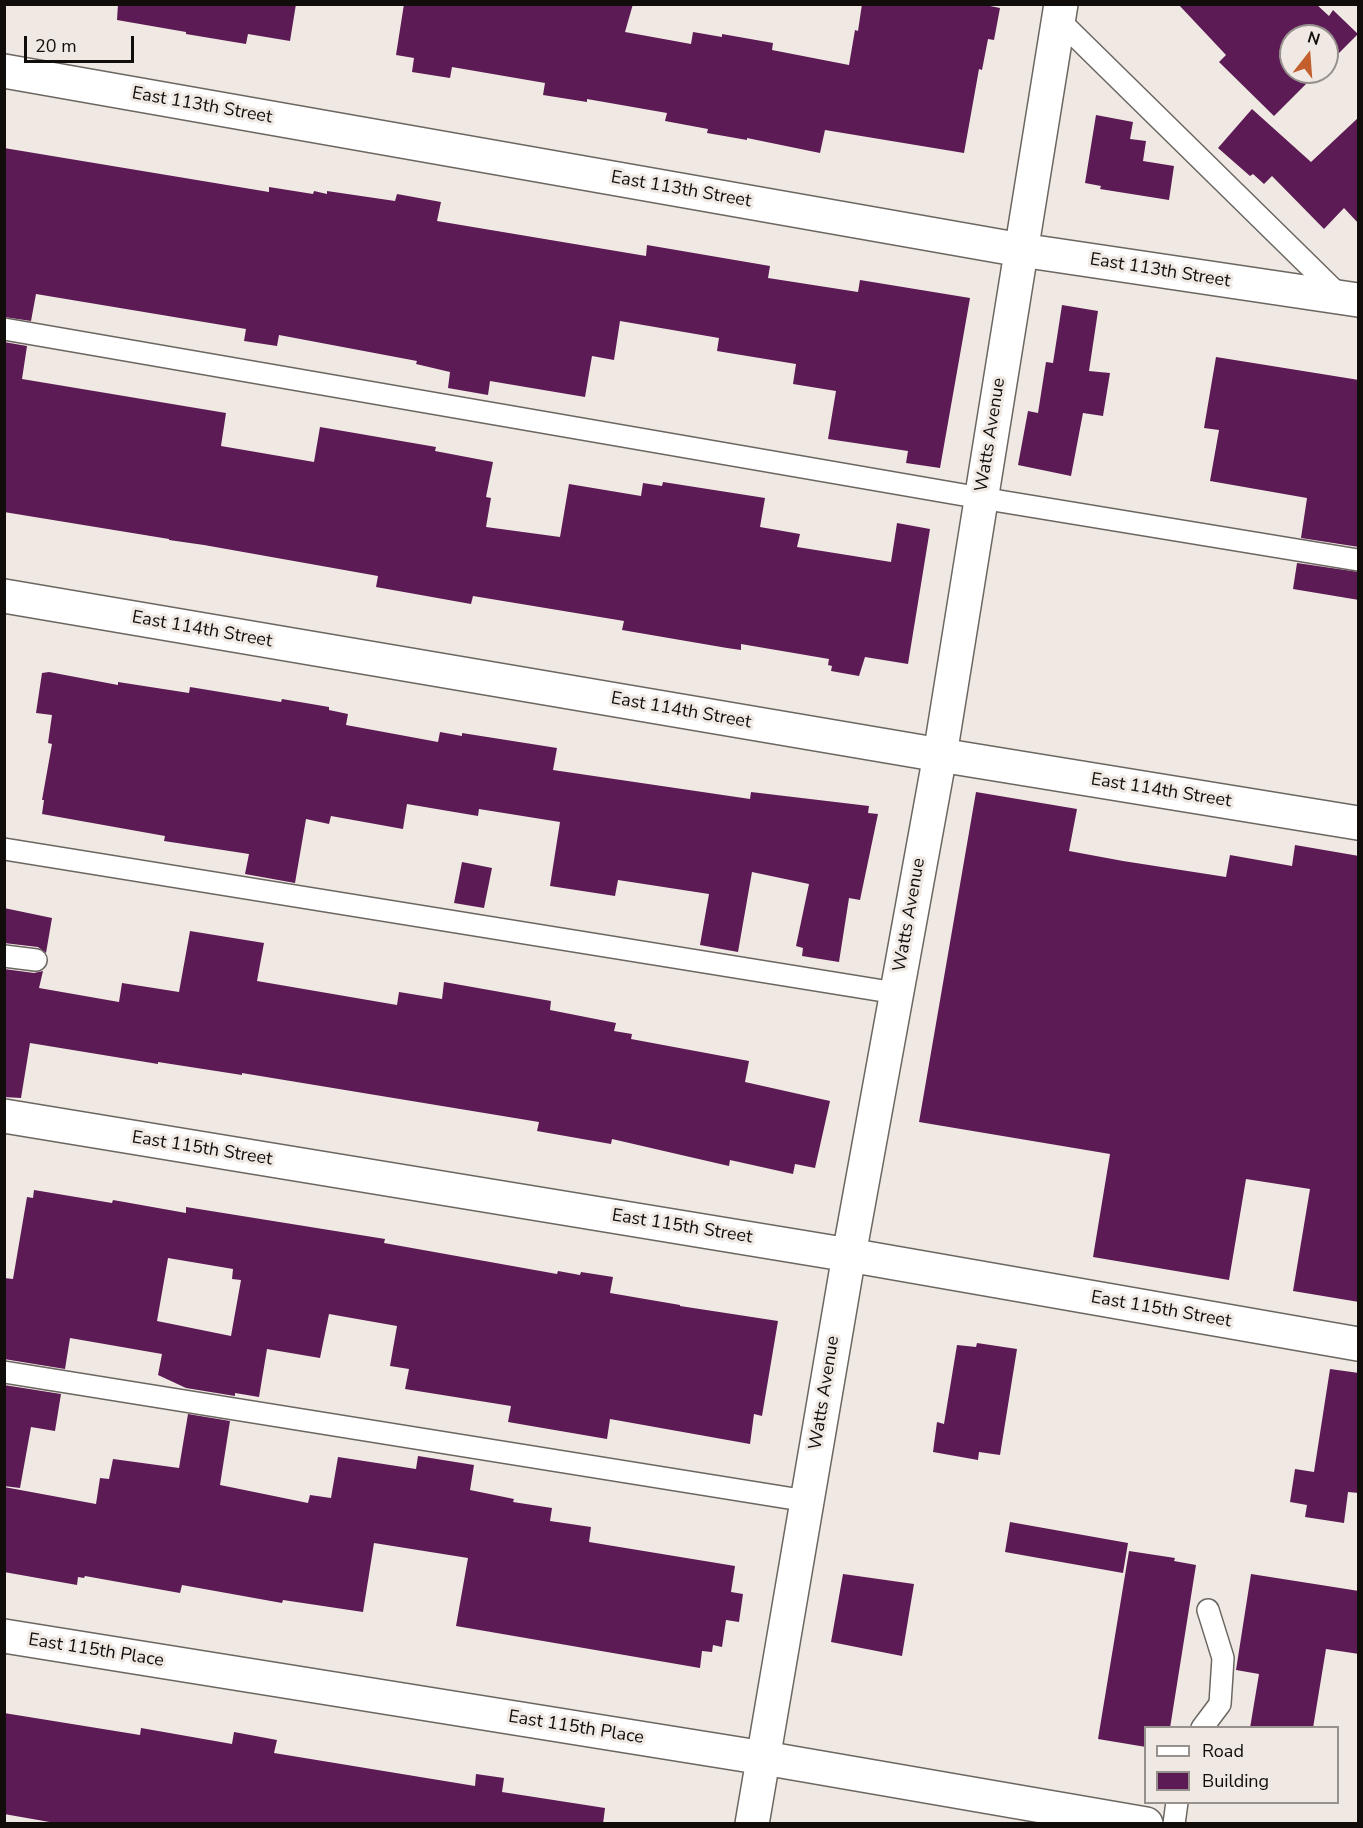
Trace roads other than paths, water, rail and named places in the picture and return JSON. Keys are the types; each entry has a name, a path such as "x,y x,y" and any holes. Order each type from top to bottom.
{"street":[{"name":"Watts Avenue","path":"752,1824 849,1255 939,755 1060,12"},
{"name":"East 113th Street","path":"4,71 1021,250 1350,299"},
{"name":"East 114th Street","path":"4,596 939,755 1359,823"},
{"name":"East 115th Street","path":"4,1116 849,1255 1359,1344"},
{"name":"East 115th Place","path":"4,1636 764,1758 1146,1824"}],"lane":[{"path":"1060,12 1350,299"},
{"path":"4,329 981,498 1359,560"},
{"path":"4,849 896,993"},
{"path":"4,956 36,960"},
{"path":"4,1372 807,1501"},
{"path":"1204,1726 1220,1704 1223,1658 1208,1610"},
{"path":"1174,1824 1177,1804"}]}
